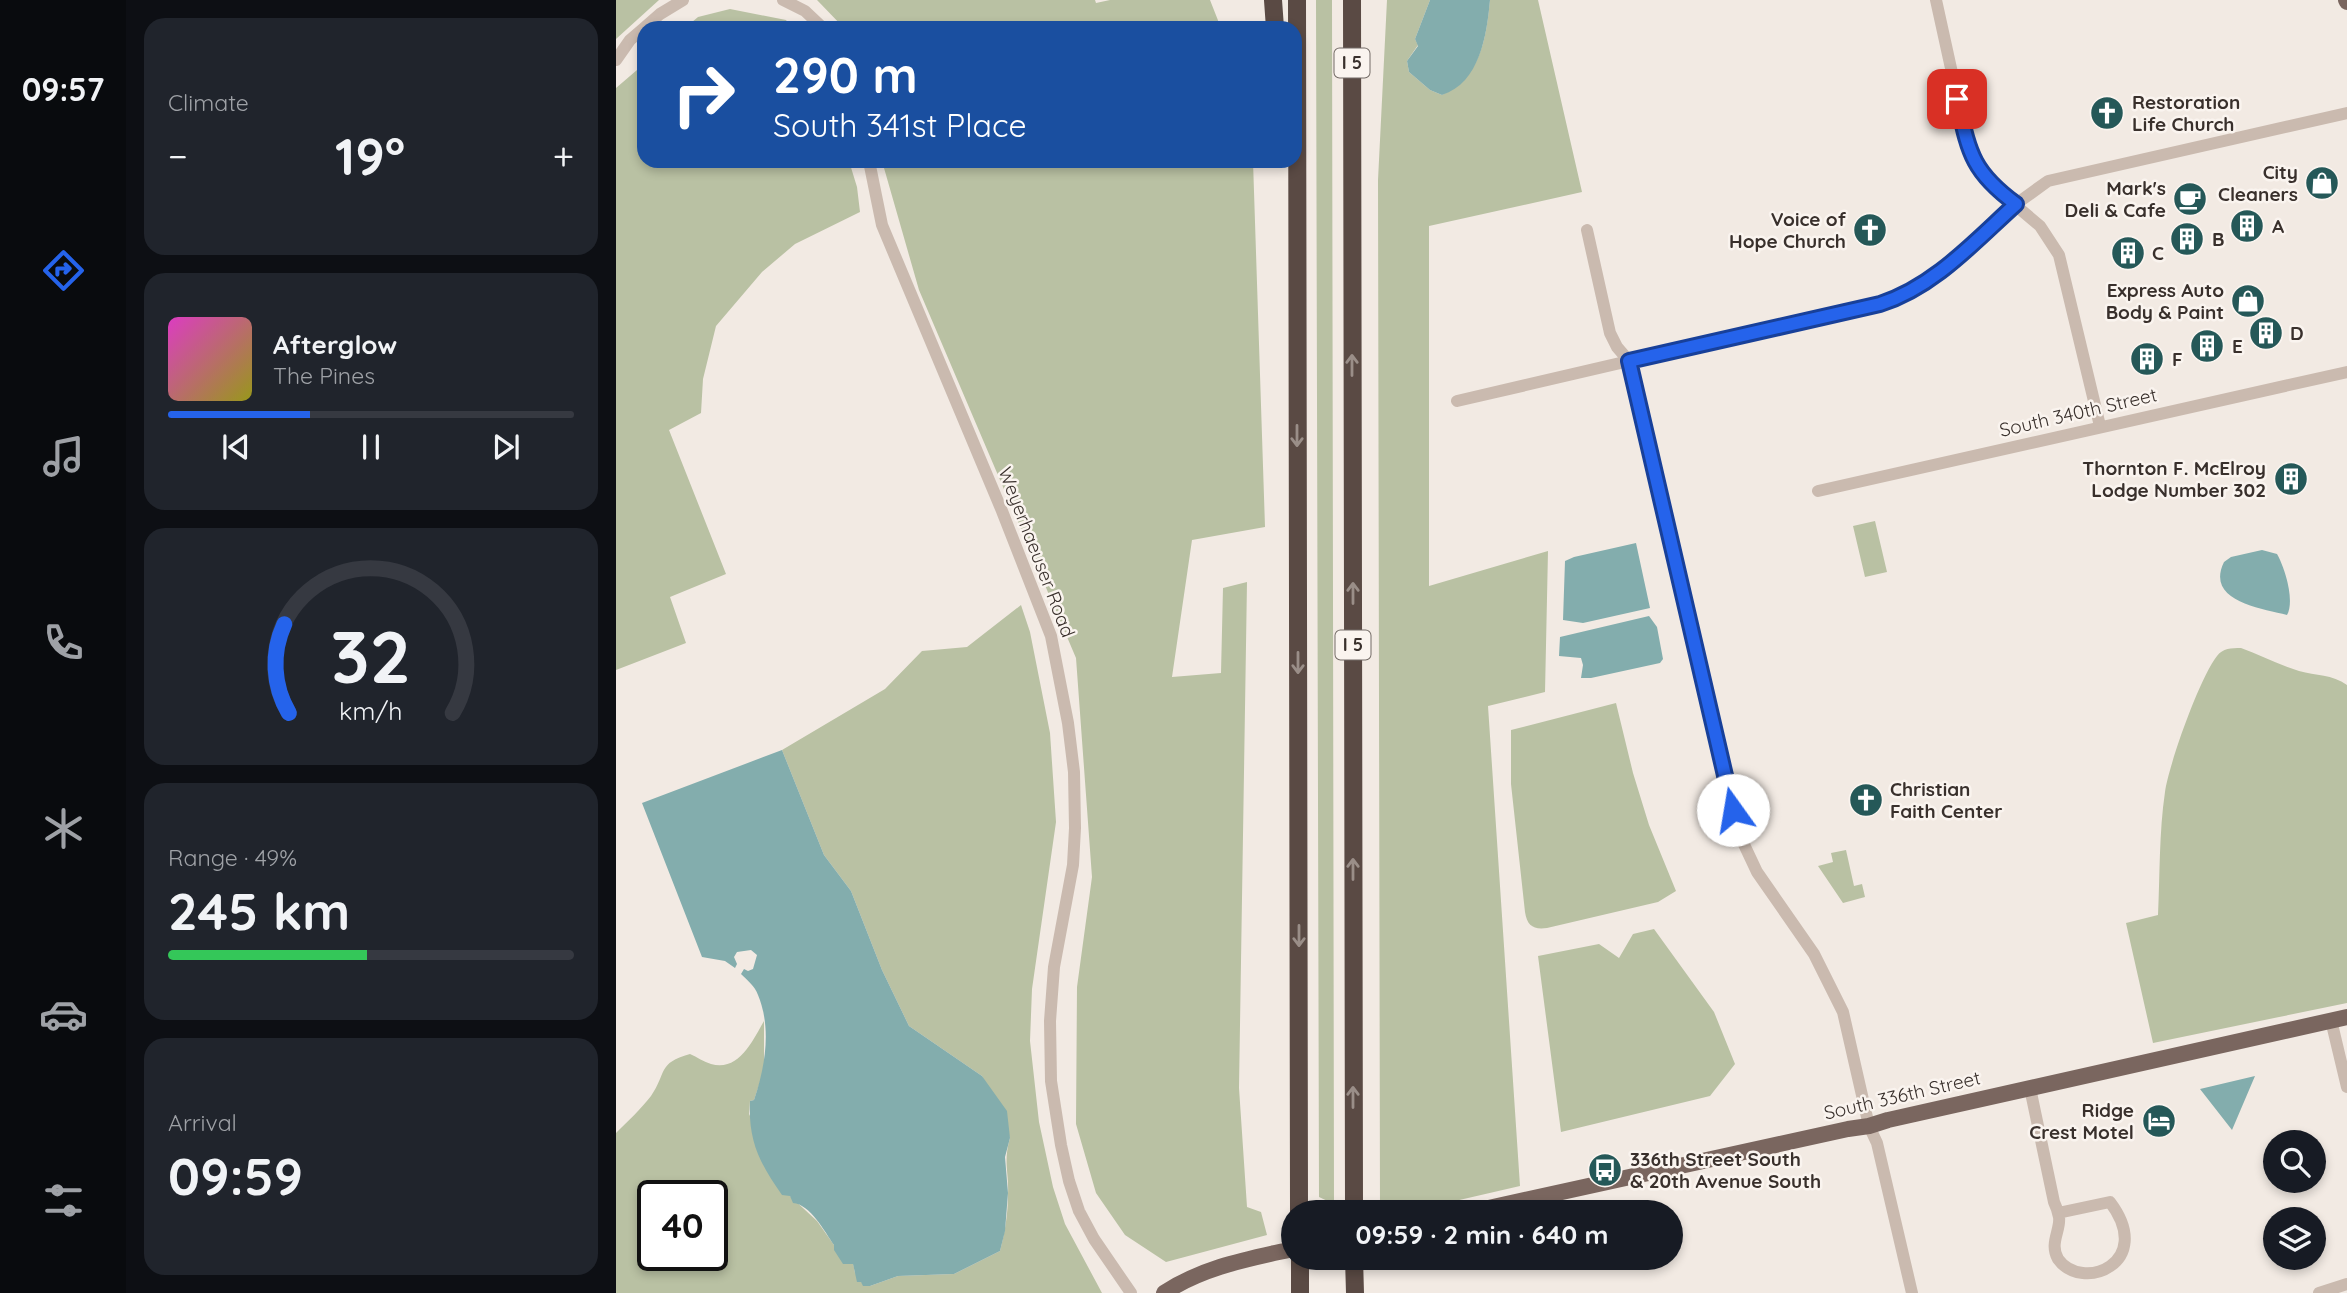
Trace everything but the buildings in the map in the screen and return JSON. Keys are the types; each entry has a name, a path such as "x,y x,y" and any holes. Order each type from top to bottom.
{"highway":[{"path":"1273,0 1274,21"},
{"path":"1297,0 1297,21"},
{"name":"I 5","path":"1352,0 1354,1200"},
{"path":"1351,126 1362,0"},
{"path":"1284,168 1297,343"},
{"path":"1297,168 1299,1200"},
{"path":"1300,1270 1300,1293"}],"main road":[{"name":"South 336th Street","path":"1525,1200 1869,1126 2339,1019"},
{"path":"1164,1293 1177,1284 1213,1268 1281,1252"}],"street":[{"path":"652,21 684,0"},
{"path":"783,0 805,11 815,21"},
{"path":"1936,0 1963,123 1975,163 1989,183 2040,226 2059,255 2100,426"},
{"path":"616,60 637,34"},
{"path":"1457,401 1896,299 1922,285 2016,204 2039,187 2059,178 2347,113"},
{"name":"Weyerhaeuser Road","path":"870,168 881,225 1003,511 1051,636 1068,723 1074,772 1075,828 1073,866 1054,967 1050,1021 1051,1081 1061,1145 1079,1211 1094,1239 1131,1293"},
{"path":"1587,230 1610,333 1616,347 1629,361 1741,838 1758,872 1814,954 1838,1002 1850,1037 1869,1126 1877,1143 1912,1293"},
{"name":"South 340th Street","path":"1818,491 2347,372"},
{"path":"2339,1019 2347,1087"},
{"path":"2030,1088 2058,1213 2060,1219 2054,1237 2057,1258 2075,1277 2083,1279 2108,1273 2119,1264 2125,1244 2124,1227 2120,1214 2110,1202 2058,1213"},
{"path":"2319,1293 2347,1284"}],"green space":[{"path":"616,0 659,0 616,39"},
{"path":"817,0 1095,0 1096,3 1110,0 1210,0 1218,21 837,21"},
{"path":"1316,0 1332,0 1334,1200 1319,1197"},
{"path":"1387,0 1430,0 1415,39 1418,45 1407,61 1409,72 1430,90 1442,95 1465,78 1473,67 1483,42 1490,0 1538,0 1582,192 1429,226 1429,586 1548,551 1545,692 1488,706 1520,1186 1459,1200 1380,1200 1378,180"},
{"path":"730,9 787,21 693,21 698,17"},
{"path":"637,70 637,168 851,168 860,212 795,244 762,272 716,326 703,379 701,413 669,430 726,574 670,597 686,643 616,670 616,88"},
{"path":"884,168 1253,168 1265,527 1192,540 1172,677 1221,673 1223,588 1247,582 1239,1088 1247,1207 1261,1212 1267,1235 1166,1262 1125,1235 1096,1193 1076,1124 1077,987 1092,877 1076,658 919,290"},
{"path":"1875,521 1887,572 1865,577 1853,526"},
{"path":"1021,605 1030,632 1050,733 1056,822 1032,989 1030,1041 1039,1122 1053,1187 1065,1224 1102,1293 616,1293 616,1133 651,1096 667,1065 672,1061 690,1054 711,1064 730,1063 744,1053 764,1021 764,1070 754,1100 750,1101 749,1114 790,1196 817,1221 834,1245 853,1263 861,1282 870,1286 898,1276 954,1274 1000,1251 1007,1209 1010,1138 982,1076 909,1026 882,970 851,891 824,855 782,750 885,689 922,651 967,647"},
{"path":"2241,648 2292,669 2330,677 2347,685 2347,1003 2153,1043 2126,923 2158,915 2163,807 2172,762 2194,701 2210,667 2222,651"},
{"path":"1616,703 1649,825 1676,891 1658,902 1547,928 1535,928 1527,921 1525,912 1511,784 1511,730"},
{"path":"1846,850 1854,886 1862,884 1865,897 1843,903 1818,866 1833,862 1831,853"},
{"path":"1654,929 1714,1012 1735,1064 1710,1096 1561,1132 1538,956 1599,944 1619,958 1633,934"}],"water":[{"path":"1430,0 1490,0 1484,42 1473,69 1455,89 1442,95 1430,90 1409,72 1407,61 1418,46 1415,39"},
{"path":"1636,543 1650,608 1583,623 1563,620 1565,561"},
{"path":"2262,550 2277,554 2283,567 2290,602 2287,615 2238,600 2222,586 2220,575 2224,562 2231,557"},
{"path":"1649,616 1657,627 1663,659 1660,663 1581,678 1581,658 1559,656 1560,637"},
{"path":"782,750 824,855 851,891 882,970 909,1026 982,1076 1007,1111 1010,1138 1005,1157 1008,1193 1005,1231 1000,1251 954,1274 898,1276 863,1286 861,1282 857,1282 853,1264 843,1264 834,1250 834,1245 816,1220 805,1208 793,1203 790,1196 782,1195 774,1184 753,1140 750,1115 750,1101 754,1100 761,1074 766,1034 758,995 741,974 744,969 753,969 757,955 751,950 737,952 734,957 737,964 735,968 725,961 702,957 642,803"},
{"path":"2255,1076 2232,1130 2200,1089"}],"place":[{"name":"Restoration Life Church","path":"2107,113"},
{"name":"City Cleaners","path":"2322,183"},
{"name":"Mark's Deli & Cafe","path":"2190,199"},
{"name":"A","path":"2247,226"},
{"name":"Voice of Hope Church","path":"1870,230"},
{"name":"B","path":"2187,239"},
{"name":"C","path":"2128,253"},
{"name":"Express Auto Body & Paint","path":"2248,301"},
{"name":"D","path":"2266,333"},
{"name":"E","path":"2207,346"},
{"name":"F","path":"2147,359"},
{"name":"Thornton F. McElroy Lodge Number 302","path":"2291,479"},
{"name":"Christian Faith Center","path":"1866,800"},
{"name":"Ridge Crest Motel","path":"2159,1121"},
{"name":"336th Street South & 20th Avenue South","path":"1605,1170"}],"route":[{"path":"1733,810 1629,361 1880,304 1909,293 1941,270 2016,204 1981,174 1969,148 1957,99"}]}
